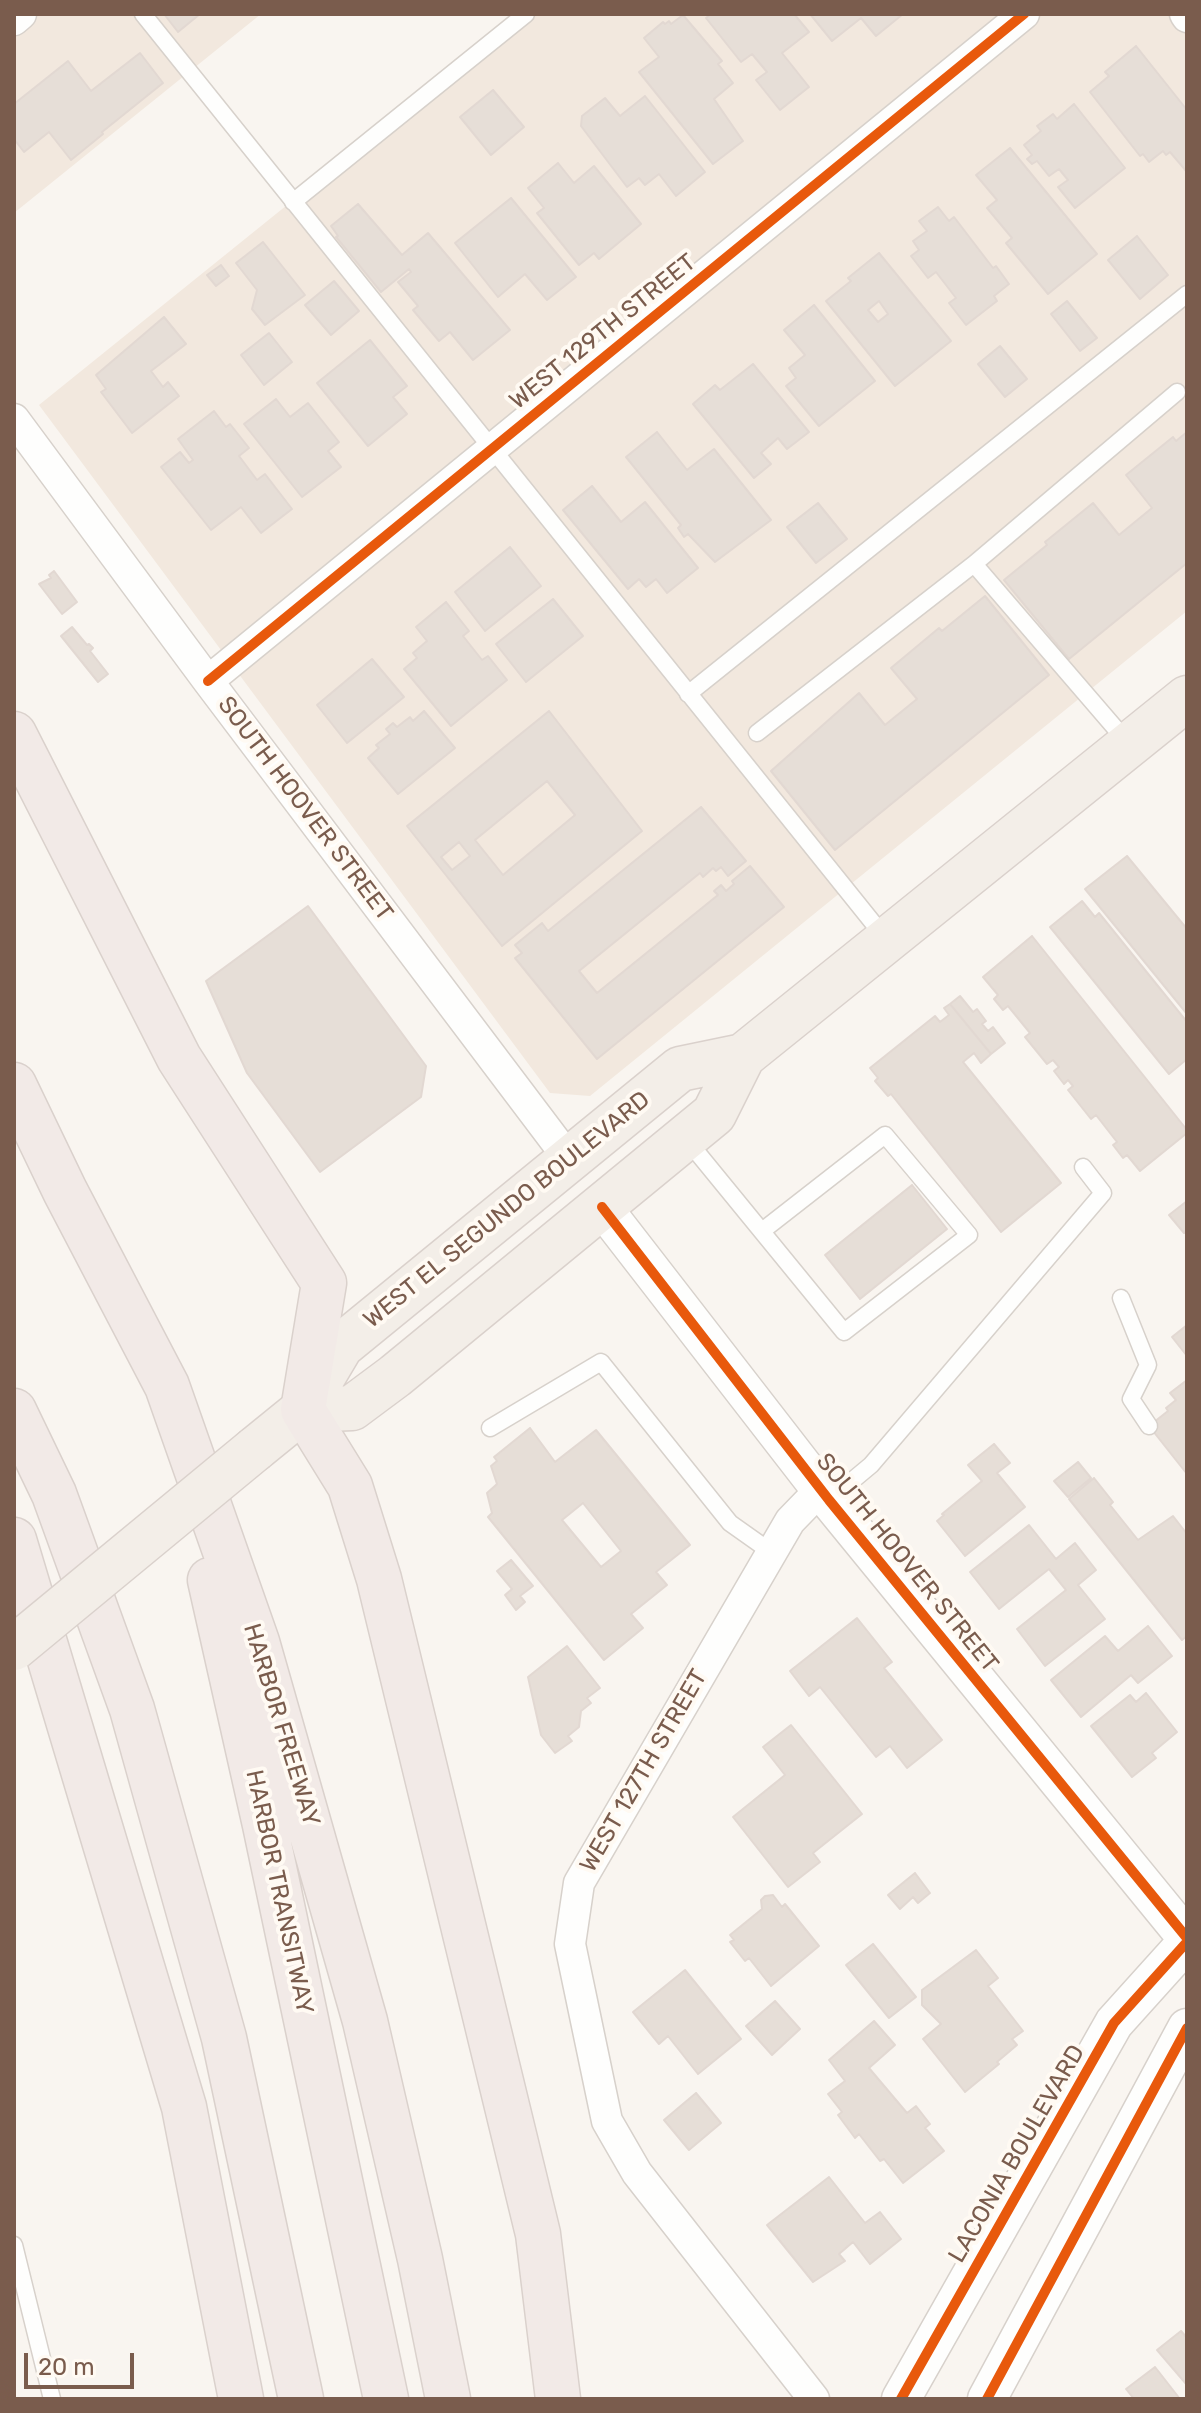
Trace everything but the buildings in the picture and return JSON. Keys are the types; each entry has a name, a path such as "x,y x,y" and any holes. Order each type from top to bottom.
{"highway":[{"path":"14,734 179,1058 324,1283 303,1410 350,1486 379,1579 538,2234 558,2399"},
{"name":"HARBOR FREEWAY","path":"14,1085 65,1191 167,1386 257,1642 365,2021 420,2259 448,2399"},
{"name":"HARBOR TRANSITWAY","path":"167,1386 265,1825 386,2399"},
{"path":"14,1411 54,1494 132,1709 224,2038 301,2399"},
{"path":"14,1541 184,2107 241,2399"}],"main road":[{"name":"WEST EL SEGUNDO BOULEVARD","path":"303,1410 352,1408 395,1376 714,1114 743,1056 1187,698"},
{"name":"WEST EL SEGUNDO BOULEVARD","path":"14,1648 303,1410 341,1346 569,1159 680,1069 743,1056"}],"street":[{"path":"14,20 21,14"},
{"name":"WEST 129TH STREET","path":"208,681 1024,14"},
{"name":"SOUTH HOOVER STREET","path":"14,419 569,1159"},
{"name":"SOUTH HOOVER STREET","path":"602,1207 825,1495 1187,1940"},
{"name":"WEST 127TH STREET","path":"814,2399 637,2173 607,2121 570,1944 579,1883 790,1521 825,1495"},
{"name":"LACONIA BOULEVARD","path":"901,2399 1114,2023 1187,1940"},
{"path":"987,2399 1187,2028"}],"lane":[{"path":"143,14 887,941"},
{"path":"293,202 526,14"},
{"path":"688,694 1187,294"},
{"path":"757,733 974,564 1177,392"},
{"path":"974,564 1129,744"},
{"path":"686,1139 844,1332 969,1235 885,1135 762,1231"},
{"path":"825,1495 871,1465 1103,1193 1083,1167"},
{"path":"1121,1298 1148,1365 1131,1399 1149,1426"},
{"path":"490,1428 601,1362 730,1523 771,1552"},
{"path":"14,2245 52,2399"}],"shaded area":[{"path":"14,14 261,14 14,213"},
{"path":"524,14 1187,14 1187,611 590,1096 550,1093 39,405"}],"cycle path":[{"path":"208,681 1024,14"},
{"path":"602,1207 829,1500 1187,1938"},
{"path":"901,2399 1114,2023 1187,1942"},
{"path":"987,2399 1187,2028"}]}
